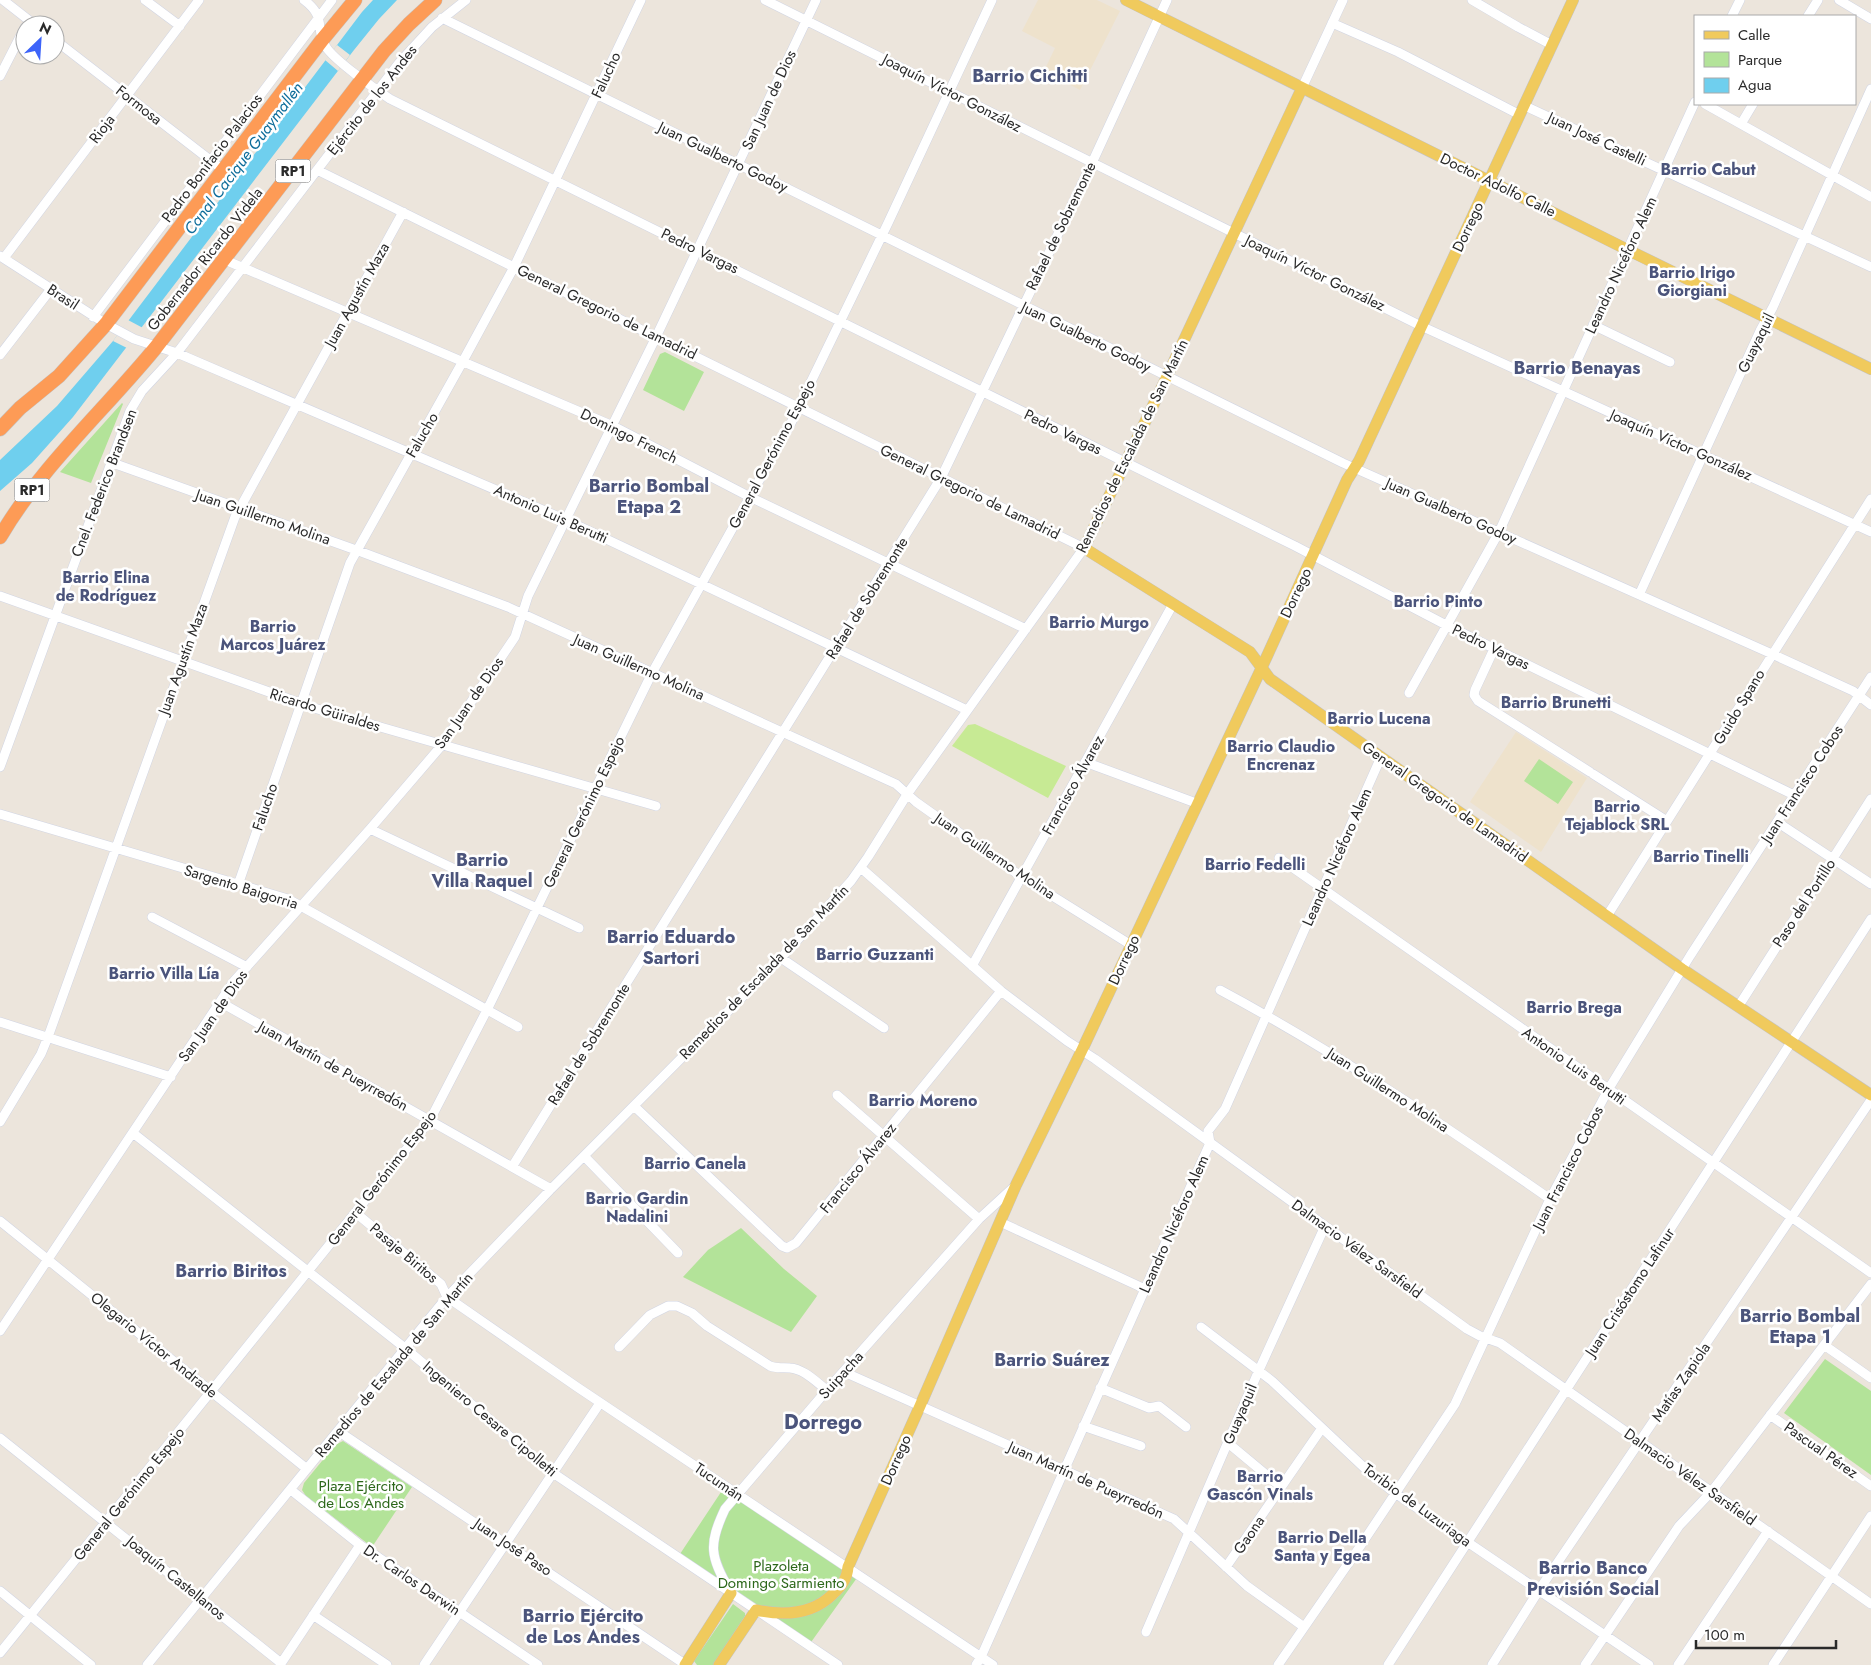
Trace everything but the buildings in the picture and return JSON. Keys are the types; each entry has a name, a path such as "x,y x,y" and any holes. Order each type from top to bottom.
{"highway":[{"path":"0,429 20,408 59,376 106,324 322,40 355,0"},
{"name":"Gobernador Ricardo Videla","path":"0,537 43,475 128,382 225,260 363,79 409,24 435,0"}],"main road":[{"name":"Doctor Adolfo Calle","path":"1126,0 1871,369"},
{"name":"Dorrego","path":"756,1610 790,1613 814,1608 828,1599 847,1578 848,1567 1016,1185 1082,1050 1573,0"},
{"name":"Remedios de Escalada de San Martín","path":"1084,548 1167,377 1302,88"},
{"name":"General Gregorio de Lamadrid","path":"1084,548 1250,652 1270,679 1682,969 1871,1095"},
{"path":"686,1665 731,1593"},
{"path":"719,1665 756,1610"}],"street":[{"path":"3,0 19,15"},
{"path":"145,0 180,26"},
{"name":"Rioja","path":"2,257 128,96 200,0"},
{"path":"304,0 311,5 319,16 322,40"},
{"name":"Pedro Bonifacio Palacios","path":"94,317 332,0"},
{"name":"Ejército de los Andes","path":"177,353 422,36 466,0"},
{"name":"Falucho","path":"238,884 345,575 356,550 464,361 514,267 641,0"},
{"name":"Joaquín Víctor González","path":"765,0 1421,326 1871,532"},
{"name":"San Juan de Dios","path":"0,1331 220,1002 246,967 370,829 442,745 515,637 528,596 613,426 816,0"},
{"name":"General Gerónimo Espejo","path":"0,1653 430,1120 487,1010 652,673 798,407 882,235 992,0"},
{"name":"Rafael de Sobremonte","path":"512,1167 837,647 940,478 1092,163 1167,0"},
{"name":"Remedios de Escalada de San Martín","path":"1302,88 1343,0"},
{"path":"1472,0 1552,45"},
{"path":"1732,15 1740,0"},
{"path":"1809,15 1818,0"},
{"path":"1839,0 1871,19"},
{"name":"Juan Gualberto Godoy","path":"442,18 1355,468 1772,654 1859,695 1871,705"},
{"name":"Juan José Castelli","path":"1332,23 1522,110 1664,171 1871,267"},
{"name":"Pedro Vargas","path":"322,40 337,58 378,91 390,98 1313,556 1494,649 1794,795"},
{"name":"Formosa","path":"65,48 223,170"},
{"path":"0,76 15,49"},
{"name":"Guayaquil","path":"1639,595 1871,89"},
{"name":"Leandro Nicéforo Alem","path":"1409,694 1500,532 1694,104"},
{"path":"1707,105 1871,197"},
{"path":"1741,124 1752,105"},
{"name":"General Gregorio de Lamadrid","path":"317,170 1084,548"},
{"name":"Juan Agustín Maza","path":"0,1122 41,1054 48,1037 238,509 403,212"},
{"name":"Brasil","path":"2,257 94,317 127,336"},
{"name":"Domingo French","path":"225,260 613,426 750,497 1026,629"},
{"path":"0,356 51,289"},
{"path":"1593,325 1670,362"},
{"name":"Antonio Luis Berutti","path":"127,336 177,353 412,452 566,520 967,710"},
{"name":"Cnel. Federico Brandsen","path":"0,767 110,462 134,402 177,353"},
{"name":"Juan Guillermo Molina","path":"110,462 356,550 522,614 896,784 916,802 1022,877 1131,945"},
{"name":"Guido Spano","path":"1607,916 1871,499"},
{"name":"Remedios de Escalada de San Martín","path":"148,1665 447,1297 551,1189 781,958 861,868 908,794 1084,548"},
{"name":"Ricardo Güiraldes","path":"0,596 301,704 656,806"},
{"name":"Francisco Álvarez","path":"972,966 1173,604"},
{"path":"1494,649 1474,690 1474,696 1478,701 1667,822"},
{"name":"Juan Francisco Cobos","path":"1278,1665 1455,1404 1550,1199 1608,1090 1682,969 1871,677"},
{"name":"Leandro Nicéforo Alem","path":"978,1661 1210,1143 1208,1131 1225,1109 1381,757"},
{"path":"1085,762 1196,803"},
{"name":"Paso del Portillo","path":"1738,1006 1871,799"},
{"name":"Sargento Baigorria","path":"0,814 288,899 302,905 518,1027"},
{"path":"1777,822 1871,884"},
{"path":"370,829 579,928"},
{"name":"Antonio Luis Berutti","path":"1278,858 1871,1273"},
{"name":"Dalmacio Vélez Sarsfield","path":"861,868 1001,991 1467,1329 1500,1343 1871,1604"},
{"path":"152,917 246,967"},
{"name":"Juan Crisóstomo Lafinur","path":"1388,1665 1871,919"},
{"path":"781,958 884,1028"},
{"name":"Juan Guillermo Molina","path":"1220,990 1369,1076 1550,1199"},
{"name":"Francisco Álvarez","path":"634,1106 775,1240 788,1248 796,1243 1001,991"},
{"name":"Juan Martín de Pueyrredón","path":"220,1002 551,1189"},
{"path":"0,1022 171,1077"},
{"path":"837,1094 979,1220"},
{"name":"Matías Zapiola","path":"1492,1665 1539,1590 1871,1100"},
{"name":"Ingeniero Cesare Cipolletti","path":"133,1132 405,1348 553,1472 838,1665"},
{"path":"584,1156 678,1253"},
{"name":"Dorrego","path":"979,1220 1016,1185"},
{"name":"Pasaje Biritos","path":"356,1213 440,1284 447,1297"},
{"name":"Suipacha","path":"731,1593 715,1561 713,1540 717,1526 726,1509 827,1390 979,1220"},
{"name":"Olegario Víctor Andrade","path":"0,1221 307,1469"},
{"path":"1000,1222 1145,1289"},
{"name":"Guayaquil","path":"1146,1632 1259,1370 1325,1226"},
{"path":"1586,1665 1679,1526 1712,1491 1871,1284"},
{"name":"Tucumán","path":"447,1297 600,1402 848,1567 978,1661 993,1665"},
{"path":"619,1347 650,1315 668,1306 678,1306 692,1313 707,1326 770,1366 791,1368 803,1372 827,1390"},
{"name":"Toribio de Luzuriaga","path":"1200,1327 1259,1370 1372,1475 1395,1493 1649,1665"},
{"path":"1824,1345 1871,1378"},
{"name":"Juan Martín de Pueyrredón","path":"844,1372 1168,1516 1180,1523 1226,1567 1265,1600 1304,1627"},
{"path":"1100,1388 1149,1408 1159,1406 1186,1427"},
{"path":"424,1665 600,1402"},
{"name":"Pascual Pérez","path":"1770,1415 1871,1486"},
{"path":"1083,1426 1141,1446"},
{"name":"Gaona","path":"1226,1567 1322,1428"},
{"name":"Juan José Paso","path":"338,1431 506,1542 686,1665"},
{"name":"Joaquín Castellanos","path":"0,1438 280,1664"},
{"path":"1228,1443 1281,1487"},
{"name":"Dr. Carlos Darwin","path":"291,1490 360,1545 538,1665"},
{"path":"1773,1665 1871,1516"},
{"path":"1678,1665 1768,1531"},
{"path":"280,1664 360,1545"},
{"path":"0,1591 91,1665"},
{"path":"313,1615 386,1665"}],"shaded area":[{"path":"1038,0 1097,0 1120,11 1080,90 1044,71 1055,48 1022,31"},
{"path":"1516,732 1587,778 1541,852 1470,802"}],"green space":[{"path":"665,352 704,372 684,411 643,390 660,354"},
{"path":"122,403 91,483 60,472"},
{"path":"975,724 1066,766 1048,798 952,746 968,725"},
{"path":"1539,759 1573,782 1558,804 1524,781"},
{"path":"741,1228 784,1269 817,1296 791,1332 683,1277 708,1250"},
{"path":"1825,1359 1871,1391 1871,1475 1784,1413"},
{"name":"Plaza Ejército de Los Andes","path":"343,1441 412,1487 372,1547 306,1496 302,1490 304,1483 335,1445"},
{"name":"Plazoleta Domingo Sarmiento","path":"725,1486 859,1575 809,1645 678,1557"},
{"path":"733,1604 745,1613 745,1616 713,1665 697,1665 694,1661"}],"water":[{"path":"373,0 397,0 354,50 73,417 32,463 0,491 0,460 57,406 113,341"}],"pier":[{"path":"337,45 350,55 338,71 325,60"},
{"path":"128,320 143,328 127,348 113,341"}],"district":[{"name":"Barrio Cichitti","path":"1030,76"},
{"name":"Barrio Cabut","path":"1708,169"},
{"name":"Barrio Irigo Giorgiani","path":"1692,281"},
{"name":"Barrio Benayas","path":"1577,368"},
{"name":"Barrio Bombal Etapa 2","path":"649,496"},
{"name":"Barrio Elina de Rodríguez","path":"106,586"},
{"name":"Barrio Pinto","path":"1438,601"},
{"name":"Barrio Murgo","path":"1099,622"},
{"name":"Barrio Marcos Juárez","path":"273,635"},
{"name":"Barrio Brunetti","path":"1556,702"},
{"name":"Barrio Lucena","path":"1379,718"},
{"name":"Barrio Claudio Encrenaz","path":"1281,755"},
{"name":"Barrio Tejablock SRL","path":"1617,815"},
{"name":"Barrio Tinelli","path":"1701,856"},
{"name":"Barrio Fedelli","path":"1255,864"},
{"name":"Barrio Villa Raquel","path":"482,870"},
{"name":"Barrio Eduardo Sartori","path":"671,948"},
{"name":"Barrio Guzzanti","path":"875,954"},
{"name":"Barrio Villa Lía","path":"164,973"},
{"name":"Barrio Brega","path":"1574,1007"},
{"name":"Barrio Moreno","path":"923,1100"},
{"name":"Barrio Canela","path":"695,1163"},
{"name":"Barrio Gardin Nadalini","path":"637,1207"},
{"name":"Barrio Biritos","path":"231,1271"},
{"name":"Barrio Bombal Etapa 1","path":"1800,1326"},
{"name":"Barrio Suárez","path":"1052,1360"},
{"name":"Dorrego","path":"823,1422"},
{"name":"Barrio Gascón Vinals","path":"1260,1485"},
{"name":"Barrio Della Santa y Egea","path":"1322,1546"},
{"name":"Barrio Banco Previsión Social","path":"1593,1578"},
{"name":"Barrio Ejército de Los Andes","path":"583,1626"}],"water label":[{"name":"Canal Cacique Guaymallén","path":"243,158"}]}
